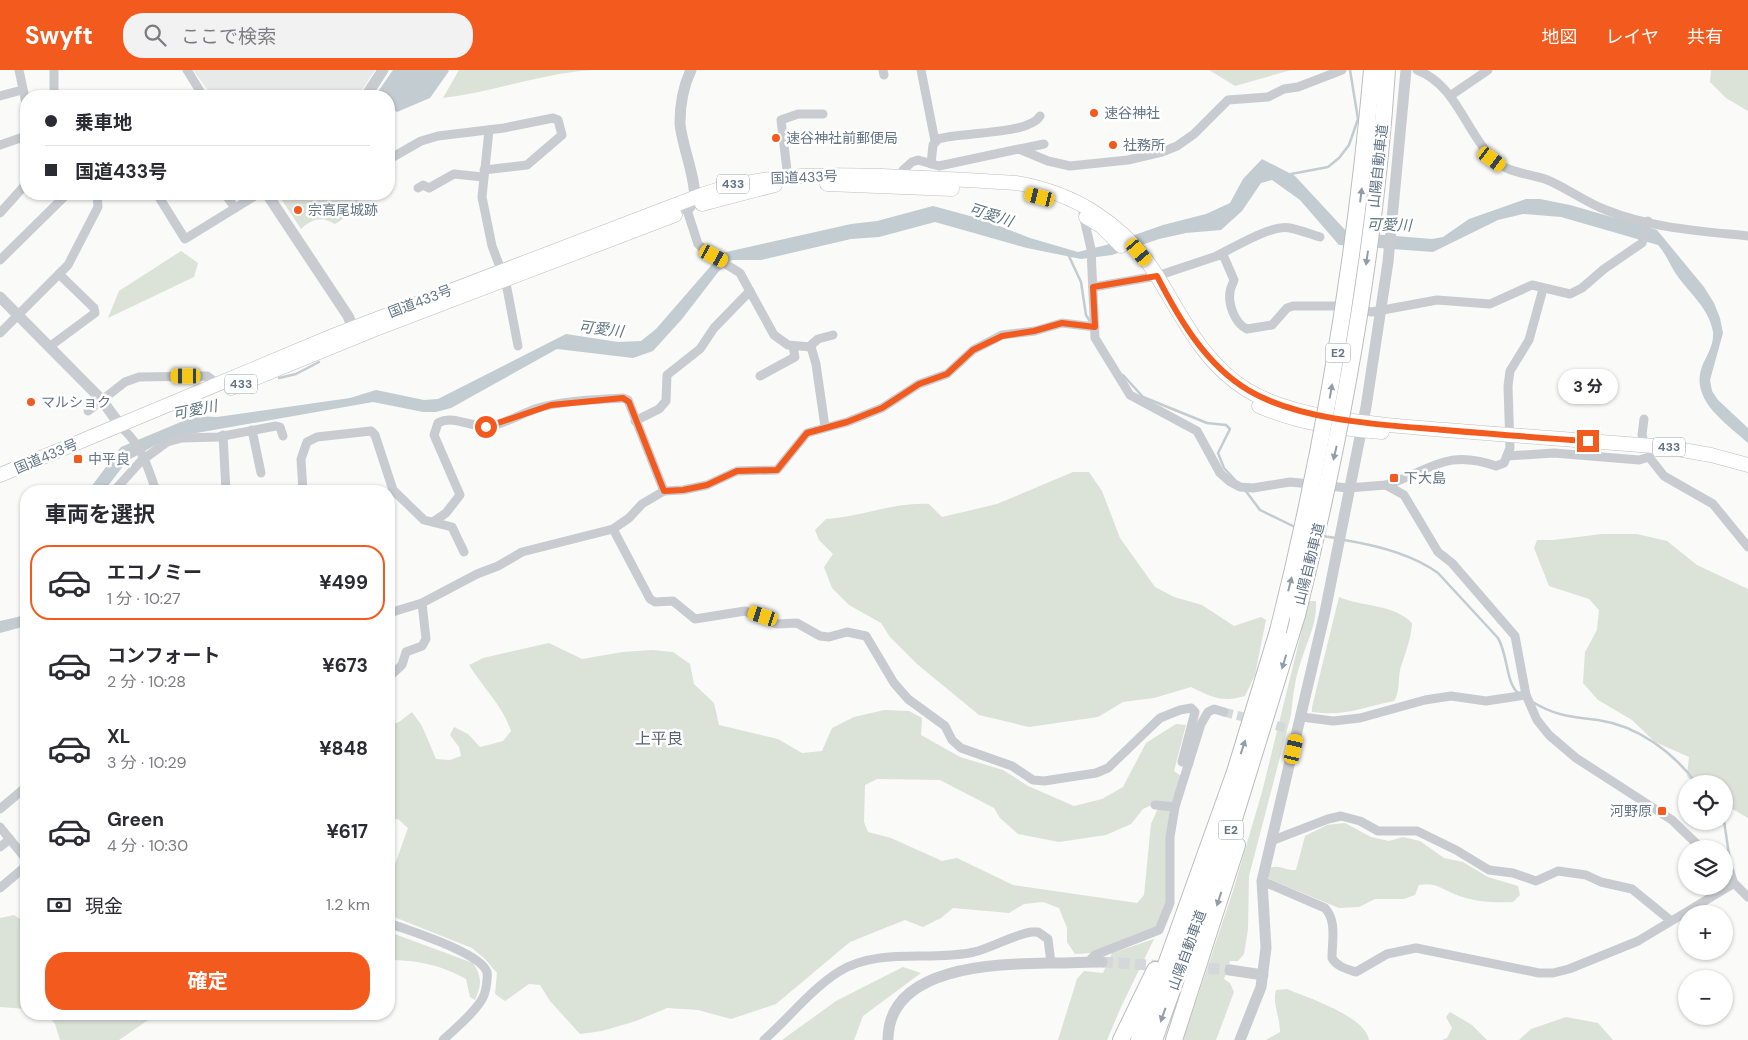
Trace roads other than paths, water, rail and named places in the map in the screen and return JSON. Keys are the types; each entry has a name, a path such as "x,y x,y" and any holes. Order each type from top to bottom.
{"highway":[{"name":"山陽自動車道","path":"1139,1040 1235,772 1278,631 1302,535 1339,346 1362,182 1372,70"},
{"name":"山陽自動車道","path":"1154,1040 1234,819 1272,700 1296,615 1338,442 1357,332 1376,193 1386,70"},
{"name":"国道433号","path":"503,275 697,193 753,180 788,175 901,182 1024,193 1055,201 1083,214 1120,237"},
{"name":"国道433号","path":"0,475 126,434 218,384 503,275 718,199 777,185 901,182 1016,183 1037,186 1084,205 1108,220 1152,277 1190,349 1213,372 1242,396 1259,406 1292,419 1450,437 1509,436 1647,451 1711,455 1748,465"},
{"name":"国道433号","path":"0,485 126,434 355,332"},
{"path":"1174,1040 1238,841 1272,700"},
{"path":"1121,1040 1177,920 1235,772"}],"street":[{"path":"19,70 22,90"},
{"path":"54,70 54,90"},
{"path":"187,70 200,90"},
{"path":"370,90 383,70"},
{"path":"691,70 683,92 680,124 697,193 688,210 698,244 740,273 774,335 783,342 793,346 810,346 818,339 833,335"},
{"path":"921,70 935,142 931,164"},
{"path":"1019,149 1048,161 1070,166 1085,166 1156,154 1183,142 1205,124 1228,100 1268,98 1284,89 1298,87 1342,70"},
{"path":"1240,1040 1256,1004 1263,975 1266,948 1262,881 1294,730 1302,717 1362,427 1391,235 1406,70"},
{"path":"1417,70 1434,77 1450,96 1492,159 1505,168 1544,179 1606,210 1647,224 1748,236"},
{"path":"1450,96 1488,70"},
{"path":"0,96 20,91"},
{"path":"787,170 781,120 798,114 823,114"},
{"path":"935,142 947,137 1016,128 1038,120 1040,116"},
{"path":"395,156 430,138 556,119 559,122 562,134 527,165 484,174 454,174 429,188 422,185 418,188"},
{"path":"489,130 482,201 492,246 503,275 518,346"},
{"path":"0,145 20,138"},
{"path":"901,182 903,170 912,162 918,160 942,165 1044,144"},
{"path":"0,213 20,191"},
{"path":"0,260 61,200"},
{"path":"0,333 68,265 98,207 97,200"},
{"path":"161,200 185,239 248,200"},
{"path":"229,200 235,208"},
{"path":"271,200 355,332"},
{"path":"1083,214 1091,247 1095,327 1099,347 1130,395 1197,431 1220,473 1229,482 1246,488 1290,482 1348,488 1386,484 1448,459 1482,462 1496,466 1504,462 1507,456 1509,436 1509,377 1513,365 1529,340 1543,288"},
{"path":"1218,255 1224,258 1234,280 1230,292 1231,308 1239,324 1246,330 1272,325 1287,308 1293,306 1336,306 1372,312 1437,300 1490,304 1528,286 1563,294 1576,292 1642,242 1647,224"},
{"path":"1093,287 1152,277 1218,255 1267,232 1289,227 1320,237"},
{"path":"49,347 95,313 94,308 59,274"},
{"path":"635,421 660,409 667,398 666,374 700,349 714,328 750,291"},
{"path":"0,297 102,399 126,434 152,477 154,485"},
{"path":"395,611 422,602 477,574 498,566 522,552 612,529 629,518 642,504 664,491 683,490 707,485 737,471 777,470 807,433 847,422 882,408 919,384 947,374 973,350 1002,336 1034,331 1062,323 1095,327"},
{"path":"760,376 795,357 793,346"},
{"path":"810,346 816,364 825,427"},
{"path":"88,411 125,382 139,377 206,376 218,384"},
{"path":"433,522 446,513 460,495 434,434 439,422 452,419 479,426 492,426 551,405 623,398 629,402 664,491"},
{"path":"1644,419 1642,435 1647,451 1664,476 1713,504 1748,547"},
{"path":"119,485 140,459 161,445 175,439 223,435 278,426 283,436"},
{"path":"252,430 261,473"},
{"path":"303,485 301,459 307,442 317,437 370,431 375,435 391,485"},
{"path":"223,435 226,485"},
{"path":"1507,456 1554,453 1639,460 1647,451"},
{"path":"1386,484 1408,499 1438,552 1452,563 1510,630 1516,641 1526,695 1537,720 1562,748 1672,820 1693,840"},
{"path":"395,492 424,520 452,527 464,552"},
{"path":"612,529 650,599 655,602 673,601 695,619 745,611 777,624 797,623 820,636 829,637 847,632 866,636 894,683 908,699 945,726 952,740 961,748 1012,766 1033,780 1044,781 1108,768 1160,718 1191,708 1195,712 1182,762 1189,763"},
{"path":"395,671 402,665 406,652 422,646 426,639 422,602"},
{"path":"1302,717 1342,720 1360,718 1425,700 1451,696 1486,701 1526,695"},
{"path":"1088,962 1095,955 1159,930 1170,903 1170,837 1175,807 1201,724 1208,712 1214,709 1224,712"},
{"path":"0,809 20,792"},
{"path":"1155,805 1175,807"},
{"path":"1271,841 1328,819 1341,816 1360,821 1378,831 1417,832 1456,850 1489,870 1513,873 1536,881 1558,872 1586,875 1601,882 1632,889 1670,920"},
{"path":"0,827 10,839 20,846"},
{"path":"0,847 10,839"},
{"path":"0,888 20,871"},
{"path":"1262,881 1325,908 1333,921 1332,958 1335,963 1356,972 1387,954 1416,948 1539,974 1553,973 1568,969 1638,941 1714,895"},
{"path":"1733,884 1748,897"},
{"path":"395,925 466,953 483,966 487,973 485,994 448,1038"},
{"path":"764,1040 828,980 852,965 899,956 974,952 1031,932 1038,932 1048,939 1051,964"},
{"path":"888,1040 891,1021 896,1009 918,987 935,979 990,966 1102,962"},
{"path":"1230,970 1263,975"}],"waterway":[{"path":"1291,174 1328,167 1339,158 1349,145 1358,119 1350,70"},
{"path":"1068,254 1081,282 1086,315 1091,323"},
{"path":"279,378 296,374 319,362"},
{"path":"1123,375 1143,397 1207,423 1226,425 1230,429 1218,453 1224,468 1236,481"},
{"path":"1245,490 1260,510 1295,527"},
{"path":"1322,536 1336,538"},
{"path":"1344,540 1393,551 1428,566 1438,573 1498,638 1504,652 1511,683 1518,693"},
{"path":"1531,701 1556,713 1613,723 1641,734 1666,751 1690,775"},
{"path":"1725,830 1730,861 1736,880"}],"tunnel":[{"path":"1224,712 1289,729"},
{"path":"1102,962 1163,966"},
{"path":"1192,967 1230,970"}],"place":[{"name":"速谷神社","path":"1094,113"},
{"name":"速谷神社前郵便局","path":"776,138"},
{"name":"社務所","path":"1113,145"},
{"name":"宗高尾城跡","path":"298,210"},
{"name":"マルショク","path":"31,402"},
{"name":"中平良","path":"78,459"},
{"name":"下大島","path":"1394,478"},
{"name":"河野原","path":"1662,811"}],"district":[{"name":"上平良","path":"659,738"}],"water label":[{"name":"可愛川","path":"991,215"},
{"name":"可愛川","path":"1389,225"},
{"name":"可愛川","path":"601,329"},
{"name":"可愛川","path":"195,410"}]}
